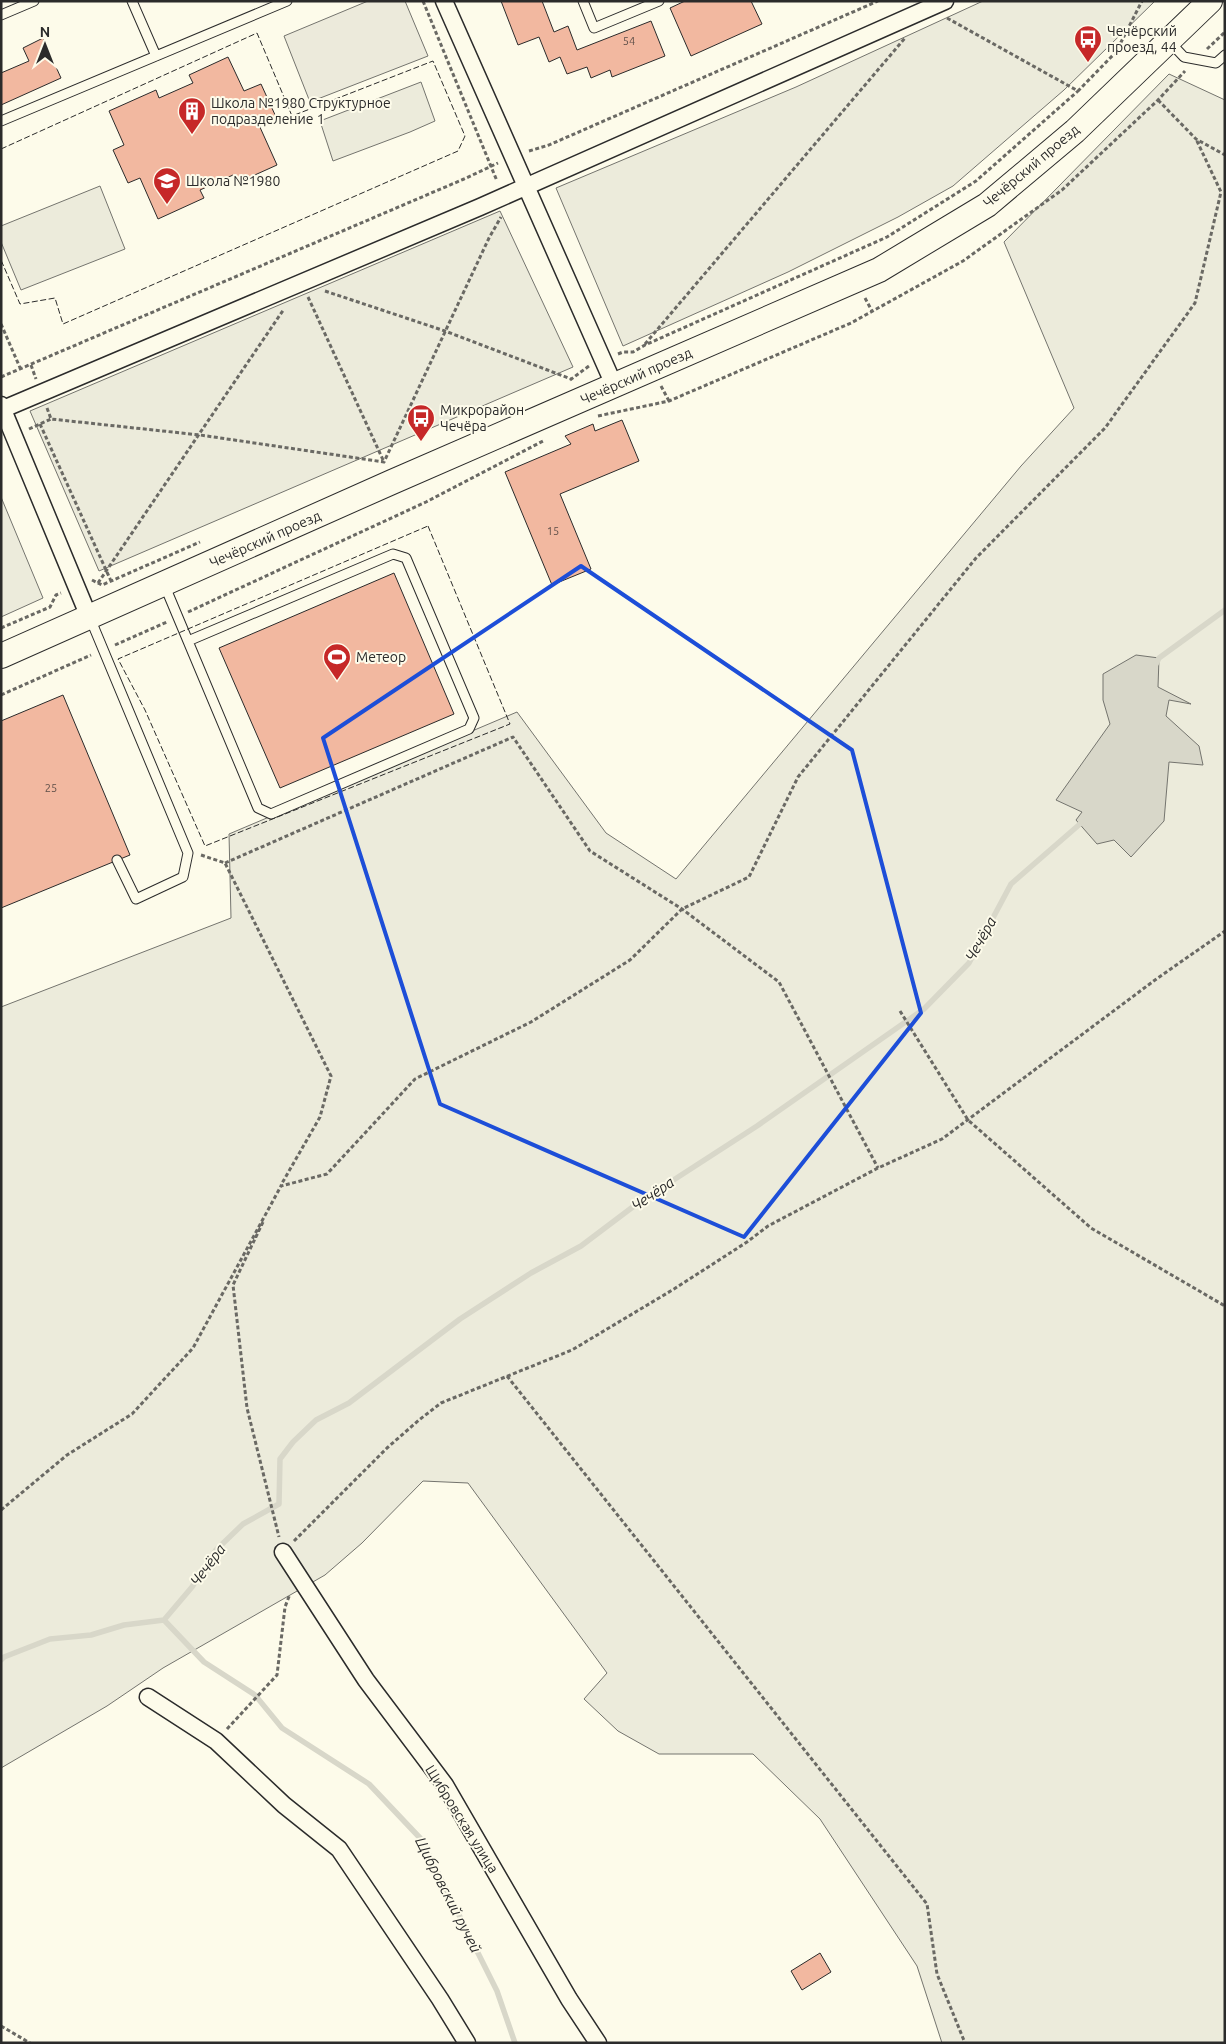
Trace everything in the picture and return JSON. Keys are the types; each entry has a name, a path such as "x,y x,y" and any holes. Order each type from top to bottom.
{"main road":[{"name":"Чечёрский проезд","path":"1,656 879,270 988,205 1075,131 1210,1"}],"street":[{"path":"444,1 614,385"},
{"path":"89,618 2,408 302,283 590,159 928,5 945,1"},
{"name":"Щибровская улица","path":"283,1552 366,1680 445,1785 569,1999 598,2043"},
{"path":"148,1697 216,1741 284,1805 339,1849 440,1999 467,2043"}],"lane":[{"path":"1,15 34,1"},
{"path":"132,1 156,56"},
{"path":"1,121 287,1"},
{"path":"583,1 594,28 659,1"},
{"path":"1169,40 1184,57 1216,63 1225,55"},
{"path":"164,584 258,808 271,814 469,728 474,718 406,558 393,554 188,641"},
{"path":"89,618 188,853 183,877 136,899 118,860"}],"path":[{"path":"384,462 489,238 504,212 504,196 423,1"},
{"path":"1,377 464,179 512,156 549,145 878,1"},
{"path":"1078,91 928,5 645,345 887,237 976,181 1078,91 1116,52 1142,1"},
{"path":"1158,100 1196,139 1225,155"},
{"path":"277,1531 247,1408 233,1285 281,1186 327,1174 415,1079 531,1022 630,960 682,909 749,877 798,776 976,558 1105,428 1195,303 1221,192 1196,139"},
{"path":"302,283 445,330 572,379"},
{"path":"98,583 302,283"},
{"path":"302,283 384,462"},
{"path":"1,324 21,370"},
{"path":"31,365 51,419 200,435 384,462"},
{"path":"40,424 110,581"},
{"path":"1,628 50,607 56,594 93,580 102,585 207,540"},
{"path":"1,695 103,650"},
{"path":"225,863 513,737 590,851 682,909 778,982 878,1168"},
{"path":"1,1510 67,1455 132,1414 193,1348 320,1117 331,1076 225,863 207,856 188,853"},
{"path":"283,1552 387,1448 441,1403 572,1350 674,1289 747,1242 768,1226 878,1168 942,1139 1154,980 1225,931"},
{"path":"900,1011 968,1120 1091,1228 1225,1306"},
{"path":"507,1376 926,1904 937,1974 966,2043"},
{"path":"216,1741 277,1675 285,1607 298,1576"},
{"path":"1,2026 30,2043"}],"highlighted area":[{"path":"581,566 852,750 921,1013 744,1237 440,1104 323,738"}],"shaded area":[{"path":"368,1 405,1 428,56 310,102 284,36"},
{"path":"983,1 1155,1 1064,90 953,186 898,217 788,272 623,346 556,188 796,87"},
{"path":"1169,74 1225,100 1225,2043 942,2043 917,1966 820,1819 753,1754 659,1754 618,1731 584,1699 607,1673 468,1483 423,1481 362,1543 325,1575 163,1668 107,1706 1,1768 1,1007 231,918 229,834 517,712 606,833 676,879 1021,466 1074,408 1004,242"},
{"path":"421,82 435,121 333,161 320,121"},
{"path":"100,186 125,249 21,290 1,242 1,226"},
{"path":"500,211 573,367 99,571 30,411"},
{"path":"1,497 43,598 1,617"},
{"path":"1136,655 1159,658 1158,687 1191,704 1169,700 1166,716 1199,746 1203,765 1169,762 1164,821 1131,857 1114,840 1097,844 1076,820 1082,812 1056,800 1110,724 1103,700 1103,674"}],"building":[{"path":"501,1 542,1 554,32 568,26 577,50 651,21 665,56 612,77 610,70 591,78 587,67 567,74 560,57 549,62 539,37 518,45"},
{"path":"685,1 751,1 762,24 691,56 670,8"},
{"path":"43,38 61,78 1,105 1,73 29,61 23,48"},
{"name":"Школа №1980 Структурное подразделение 1","path":"228,57 244,91 261,84 276,117 259,125 277,165 237,183 233,175 200,190 204,198 158,219 140,178 128,183 113,150 124,145 109,111 156,90 159,98 193,83 189,75"},
{"path":"622,420 639,461 560,494 591,569 552,585 505,472 571,444 565,436 593,424 595,431"},
{"name":"Метеор","path":"394,573 454,714 280,788 219,648"},
{"path":"63,695 130,855 1,908 1,721"},
{"path":"820,1953 831,1972 802,1990 791,1971"}],"waterway":[{"name":"Чечёра","path":"1156,664 1159,658 1225,610"},
{"name":"Чечёра","path":"1,1660 4,1657 50,1639 91,1635 124,1625 164,1620 192,1587 216,1550 243,1524 279,1504 280,1459 293,1442 316,1420 349,1403 460,1319 531,1273 581,1246 638,1203 757,1126 924,1009 969,963 1011,884 1080,824 1082,819"},
{"name":"Щибровский ручей","path":"164,1620 204,1662 255,1695 282,1728 369,1784 421,1839 497,1991 515,2043"}],"fence":[{"path":"1,149 257,33 292,116 433,61 465,136 458,151 63,324 55,298 20,304 1,260"},
{"path":"428,526 510,724 205,846 145,710 118,659 428,526"}],"place":[{"name":"Чечёрский проезд, 44","path":"1088,63"},
{"name":"Школа №1980 Структурное подразделение 1","path":"192,135"},
{"name":"Школа №1980","path":"167,205"},
{"name":"Микрорайон Чечёра","path":"421,442"},
{"name":"Метеор","path":"337,681"}]}
